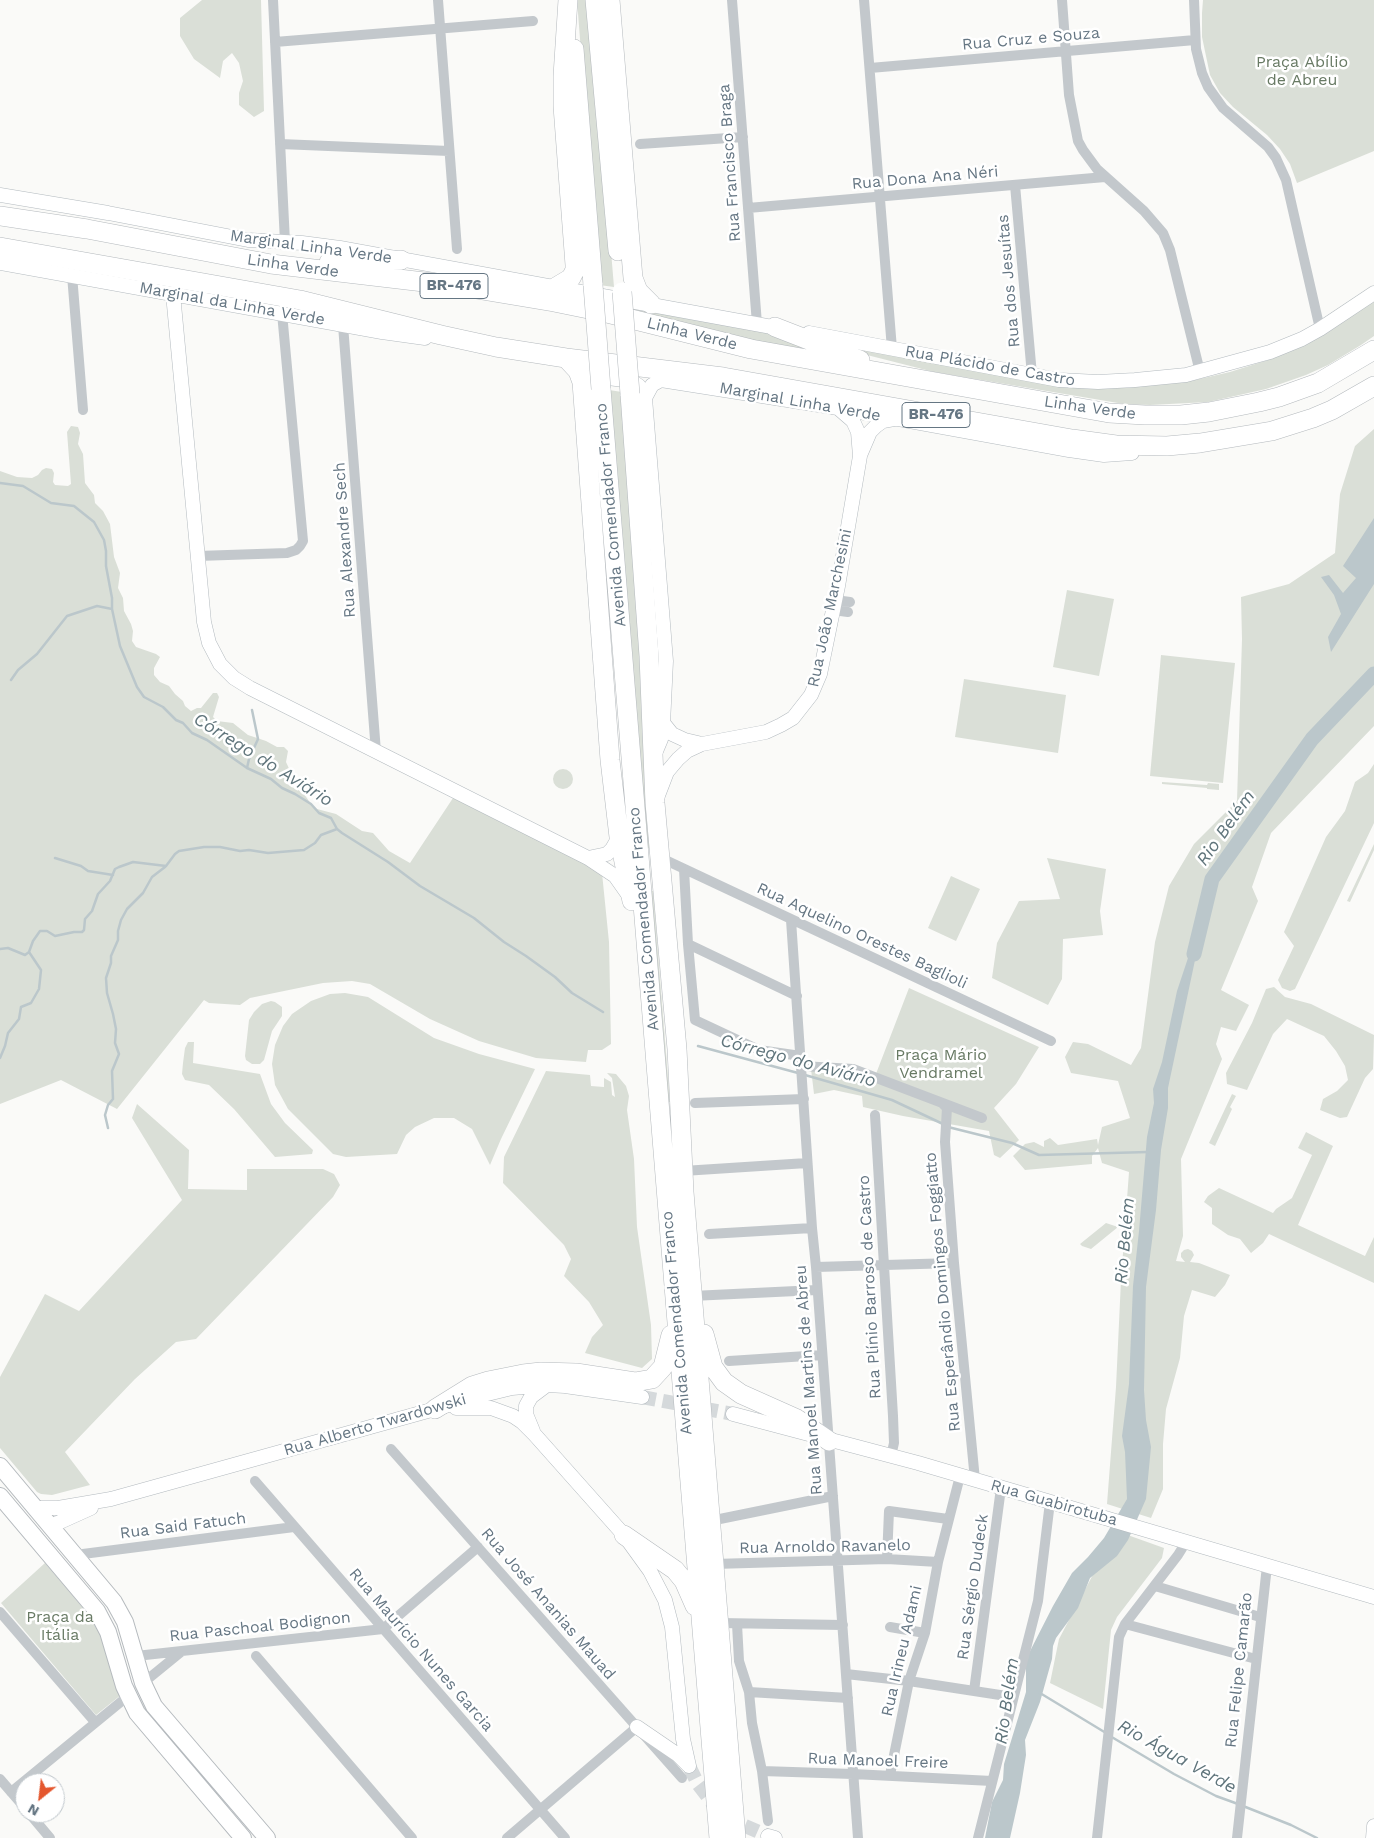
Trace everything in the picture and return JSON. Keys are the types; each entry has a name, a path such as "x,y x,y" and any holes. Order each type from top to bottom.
{"highway":[{"name":"Avenida Comendador Franco","path":"569,0 646,947 687,1305 714,1564 710,1621 729,1651 736,1838"},
{"path":"556,287 571,278 575,270 563,89 569,0"},
{"name":"Avenida Comendador Franco","path":"595,0 622,292 638,396 652,759 678,1062 687,1305 710,1621 719,1838"},
{"path":"610,0 633,278 638,291 651,304"},
{"name":"Linha Verde","path":"0,216 87,229 271,264 450,285 554,302 609,313 731,345 1091,410 1127,414 1181,415 1234,408 1279,397 1318,383 1374,350"},
{"name":"Linha Verde","path":"0,247 300,300 464,340 566,358 723,376 1097,443 1140,446 1200,443 1242,437 1294,425 1332,410 1374,386"},
{"path":"271,264 400,260"},
{"path":"766,326 904,377"},
{"path":"566,358 578,371 582,382 605,673 607,730 619,837 633,902 646,947"},
{"path":"674,370 729,390"},
{"path":"614,786 621,764 627,706"},
{"path":"435,1409 472,1386 488,1380 523,1374 541,1372 576,1373 635,1382 652,1379 663,1367 687,1305"},
{"path":"687,1305 703,1331 713,1367 724,1382 741,1394 797,1419 829,1440"},
{"path":"624,1535 675,1570 710,1621"}],"main road":[{"name":"Marginal Linha Verde","path":"0,195 108,213 248,240 326,246 651,304"},
{"name":"Marginal da Linha Verde","path":"0,263 401,336 464,340"},
{"name":"Rua Plácido de Castro","path":"651,304 1059,380 1098,382 1173,377 1200,372 1270,352 1302,339 1320,329 1374,293"},
{"path":"173,294 206,633 214,654 226,671 250,688 588,858 615,876 633,902"},
{"path":"582,382 591,376 626,380 639,386 638,396"},
{"name":"Marginal Linha Verde","path":"638,396 661,380 838,408 1104,455 1140,453 1200,443"},
{"name":"Avenida Comendador Franco","path":"638,396 666,661 661,739 652,759"},
{"name":"Rua João Marchesini","path":"838,408 853,421 858,432 860,456"},
{"name":"Rua João Marchesini","path":"655,803 670,766 687,751 702,744 766,732 793,718 811,695 820,674 860,456 870,432 882,421 896,419"},
{"name":"Rua João Marchesini","path":"651,705 672,734 685,740 702,744"},
{"path":"588,858 607,854 619,837"},
{"path":"535,1435 526,1414 526,1406 531,1397 547,1385"},
{"name":"Rua Alberto Twardowski","path":"36,1508 58,1508 111,1499 512,1388 547,1385 583,1387 642,1397"},
{"path":"435,1409 481,1407 491,1408 513,1416 535,1435 624,1535 653,1577 669,1612 674,1640 685,1753 685,1772 678,1755 637,1727"},
{"name":"Rua Guabirotuba","path":"733,1414 892,1456 1374,1597"},
{"path":"0,1466 107,1592 121,1613 129,1632 143,1683 154,1706 267,1838"},
{"path":"0,1496 97,1611 112,1643 128,1696 137,1713 243,1838"},
{"name":"Rua Alberto Twardowski","path":"50,1526 111,1499"},
{"path":"20,1519 36,1527 50,1526"},
{"path":"637,1727 656,1737 668,1738 676,1731 682,1721"},
{"path":"169,1751 183,1740"},
{"path":"1373,1838 1374,1826"}],"street":[{"path":"273,0 285,242"},
{"path":"438,0 457,249"},
{"name":"Rua Francisco Braga","path":"732,0 748,208 766,326"},
{"path":"864,0 892,349"},
{"path":"1062,0 1069,95 1075,131 1083,150 1105,177 1150,217 1167,242 1200,372"},
{"path":"1194,0 1195,40 1202,73 1215,97 1231,116 1268,147 1282,169 1320,329"},
{"path":"275,42 533,21"},
{"name":"Rua Cruz e Souza","path":"870,68 1195,40"},
{"path":"640,144 743,137"},
{"path":"280,144 449,151"},
{"name":"Rua Dona Ana Néri","path":"748,208 1105,177"},
{"name":"Rua dos Jesuítas","path":"1016,185 1032,375"},
{"path":"72,275 83,410"},
{"path":"198,556 287,553 300,546 303,535 282,313"},
{"name":"Rua Alexandre Sech","path":"343,325 376,752"},
{"path":"834,605 849,607"},
{"name":"Rua Aquelino Orestes Baglioli","path":"659,858 1052,1041"},
{"path":"684,869 688,944 696,1020 759,1050 802,1064 853,1069 982,1118"},
{"name":"Rua Manoel Martins de Abreu","path":"791,920 802,1064 807,1163 858,1838"},
{"path":"688,944 797,996"},
{"path":"695,1103 804,1095"},
{"name":"Rua Esperândio Domingos Foggiatto","path":"942,1103 947,1108 944,1130 954,1263 975,1480"},
{"name":"Rua Plínio Barroso de Castro","path":"875,1115 893,1416 894,1443 892,1456"},
{"path":"683,1171 807,1163"},
{"path":"709,1234 812,1228"},
{"path":"816,1267 954,1263"},
{"path":"687,1305 817,1290"},
{"path":"729,1362 822,1355"},
{"name":"Rua José Ananias Mauad","path":"391,1450 637,1727"},
{"name":"Rua Irineu Adami","path":"890,1775 909,1681 925,1633 938,1562 960,1476"},
{"name":"Rua Maurício Nunes Garcia","path":"255,1482 565,1838"},
{"name":"Rua Sérgio Dudeck","path":"974,1691 1001,1488"},
{"path":"710,1521 833,1496"},
{"path":"978,1838 1038,1601 1050,1502"},
{"path":"887,1559 889,1511 948,1519"},
{"name":"Rua Said Fatuch","path":"75,1554 294,1527"},
{"path":"1097,1838 1120,1637 1126,1624 1186,1542"},
{"path":"383,1629 478,1548"},
{"name":"Rua Arnoldo Ravanelo","path":"714,1564 838,1562 887,1559 938,1562"},
{"name":"Rua Felipe Camarão","path":"1236,1838 1266,1566"},
{"path":"1155,1586 1260,1617"},
{"path":"0,1612 95,1722"},
{"path":"710,1621 737,1624 842,1625"},
{"name":"Avenida Comendador Franco","path":"737,1624 729,1651 739,1661 749,1692 752,1723 762,1771 768,1821"},
{"path":"1126,1624 1256,1659"},
{"path":"890,1627 925,1633"},
{"name":"Rua Paschoal Bodignon","path":"136,1656 383,1629"},
{"path":"143,1683 182,1651"},
{"path":"256,1656 412,1838"},
{"path":"846,1674 909,1681 1013,1697"},
{"path":"749,1692 848,1698"},
{"path":"11,1792 128,1696"},
{"path":"507,1838 637,1727"},
{"name":"Rua Manoel Freire","path":"762,1771 890,1775 992,1781"},
{"path":"0,1779 15,1797"},
{"path":"37,1823 50,1838"}],"green space":[{"path":"202,0 261,0 264,111 254,117 239,105 239,93 243,81 239,63 232,53 223,61 220,78 194,59 180,36 180,18"},
{"path":"577,0 590,0 614,287 599,285"},
{"name":"Praça Abílio de Abreu","path":"1203,0 1374,0 1374,151 1297,183 1290,164 1280,149 1267,135 1233,107 1220,93 1210,75 1202,37"},
{"path":"1374,300 1374,336 1361,345 1328,365 1306,375 1266,389 1208,402 1150,405 1124,404 934,372 867,355 836,344 907,356 1032,382 1091,388 1126,388 1195,380 1230,372 1268,360 1292,350"},
{"path":"631,304 764,329 838,355 758,342 632,312"},
{"path":"609,390 622,392 641,646 651,848 642,849"},
{"path":"71,426 78,427 80,433 78,444 83,454 85,483 94,495 95,503 103,511 110,524 114,557 120,573 118,588 123,598 124,611 133,631 132,641 136,647 160,657 154,668 154,675 160,682 169,686 183,701 185,706 191,711 201,708 213,693 217,693 219,697 213,717 217,721 233,723 248,735 277,747 284,747 288,751 286,762 292,775 289,783 291,787 304,794 317,809 336,814 362,831 373,833 389,851 410,863 453,798 528,833 602,873 609,942 611,1044 602,1050 588,1050 586,1062 536,1058 479,1041 430,1019 370,984 352,981 323,983 250,998 240,1005 209,1003 204,1000 117,1109 61,1080 0,1104 0,471 17,477 32,478 46,468 52,469 55,485 68,486 71,484 67,432"},
{"path":"1374,429 1374,726 1271,833 1252,887 1258,901 1221,990 1249,1005 1236,1031 1221,1027 1216,1044 1222,1059 1181,1159 1183,1236 1176,1261 1185,1262 1181,1257 1181,1253 1188,1249 1194,1255 1190,1262 1199,1263 1230,1275 1225,1285 1215,1297 1192,1290 1184,1316 1180,1358 1166,1409 1163,1444 1163,1489 1151,1518 1107,1504 1129,1172 1102,1163 1098,1148 1092,1156 1092,1164 1025,1170 1013,1156 1025,1144 1034,1142 1044,1147 1044,1141 1050,1138 1058,1145 1097,1139 1098,1145 1102,1127 1130,1118 1118,1081 1071,1073 1065,1057 1073,1042 1088,1044 1131,1065 1141,1048 1155,942 1169,886 1194,844 1237,801 1242,639 1241,597 1289,584 1335,553 1340,494 1355,446"},
{"path":"1067,590 1114,599 1099,676 1053,667"},
{"path":"1161,655 1235,663 1223,783 1150,776"},
{"path":"964,679 1066,695 1058,753 955,737"},
{"path":"1374,764 1374,823 1295,989 1290,991 1282,988 1278,980 1294,946 1284,932 1326,837 1345,811 1355,782 1368,773"},
{"path":"559,769 567,769 573,775 573,783 567,789 559,789 553,783 553,775"},
{"path":"1162,782 1219,784 1219,790 1162,784"},
{"path":"1374,844 1374,850 1350,902 1347,901"},
{"path":"1047,858 1106,869 1100,911 1103,935 1063,939 1062,979 1048,1005 992,978 997,943 1019,901 1060,899"},
{"path":"951,876 980,889 956,941 928,928"},
{"path":"646,891 653,891 670,1102 665,1102"},
{"path":"1274,987 1285,997 1311,1004 1374,1035 1373,1069 1365,1078 1347,1117 1340,1118 1320,1110 1323,1099 1337,1091 1348,1080 1345,1066 1336,1051 1324,1036 1287,1019 1273,1034 1247,1090 1227,1084 1226,1073 1252,1023 1266,989"},
{"name":"Praça Mário Vendramel","path":"909,988 1039,1047 1016,1084 994,1108 1019,1140 1000,1158 994,1155 989,1131 863,1107 862,1096 834,1090 814,1094 811,1069 874,1079"},
{"path":"345,993 368,997 434,1038 479,1054 535,1069 490,1165 472,1129 454,1118 434,1118 415,1127 406,1135 397,1154 346,1157 333,1154 288,1109 275,1085 272,1064 275,1045 283,1026 292,1014 311,1001 330,994"},
{"path":"271,1001 282,1007 282,1016 272,1031 264,1060 260,1064 252,1064 246,1060 245,1056 249,1020 262,1004"},
{"path":"188,1042 194,1042 193,1063 260,1074 271,1104 285,1123 313,1150 312,1154 275,1157 234,1109 209,1085 185,1080 182,1074 185,1048"},
{"path":"546,1071 590,1075 591,1086 604,1087 604,1078 611,1082 612,1095 615,1097 612,1078 607,1073 616,1074 626,1086 629,1096 627,1110 634,1159 637,1227 651,1325 652,1359 642,1368 585,1353 592,1337 603,1325 589,1302 564,1276 571,1259 564,1245 503,1183 504,1157"},
{"path":"1232,1094 1236,1096 1230,1107 1232,1109 1215,1146 1209,1143"},
{"path":"137,1104 189,1150 188,1189 247,1190 247,1169 323,1169 334,1174 340,1185 333,1197 196,1339 176,1342 135,1379 65,1452 90,1485 52,1495 41,1494 37,1492 0,1448 0,1377 45,1294 79,1311 182,1200 132,1118"},
{"path":"1306,1132 1333,1146 1298,1225 1365,1256 1374,1237 1374,1283 1269,1234 1263,1243 1251,1253 1240,1239 1228,1235 1212,1224 1212,1208 1204,1202 1208,1196 1219,1188 1273,1213 1292,1198 1312,1155 1298,1148"},
{"path":"1106,1223 1118,1227 1091,1249 1080,1244"},
{"path":"1122,1533 1164,1548 1162,1558 1117,1617 1111,1630 1103,1709 1050,1683 1059,1639 1098,1565"},
{"name":"Praça da Itália","path":"45,1563 84,1609 100,1633 121,1695 96,1715 1,1603"}],"shaded area":[{"path":"1374,518 1374,584 1331,652 1328,637 1341,614 1334,595 1321,577 1329,575 1343,593 1356,578 1343,566"},
{"path":"1202,927 1168,1088 1168,1108 1161,1150 1156,1210 1146,1287 1144,1390 1146,1420 1151,1447 1146,1499 1128,1540 1117,1556 1090,1578 1078,1608 1056,1638 1040,1702 1025,1740 1026,1755 1010,1838 985,1838 992,1802 1003,1780 1004,1764 1026,1692 1026,1659 1072,1573 1104,1538 1127,1499 1125,1452 1122,1436 1129,1384 1133,1286 1147,1137 1154,1103 1153,1089 1162,1062 1177,991 1190,952"}],"waterway":[{"name":"Córrego do Aviário","path":"0,483 23,486 51,503 74,506 94,522 104,540 112,609 120,646 137,687 144,697 163,707 192,733 207,740 247,768 271,779 282,788 311,804 319,813 331,818 337,829 342,833 388,862 420,886 474,918 504,942 555,977 572,993 603,1012"},
{"path":"11,680 18,670 37,654 67,616 97,606 112,609"},
{"name":"Rio Belém","path":"1194,954 1212,879 1312,739 1374,674"},
{"path":"247,768 258,739 252,710"},
{"path":"29,952 33,941 40,931 47,931 55,936 82,932 85,919 92,911 98,894 110,881 115,869 119,867 133,862 166,866 179,851 204,847 268,853 304,850 315,843 321,835 337,829"},
{"path":"55,858 81,866 88,871 113,875"},
{"path":"108,1128 105,1115 108,1105 113,1099 112,1071 119,1054 115,1043 116,1029 107,993 106,978 111,963 111,956 118,940 121,920 127,909 143,893 152,877 165,867"},
{"path":"0,949 8,948 25,955 29,952"},
{"path":"0,1058 8,1033 19,1019 21,1007 31,1003 39,989 41,970 29,952"},
{"name":"Córrego do Aviário","path":"698,1046 798,1073"},
{"name":"Córrego do Aviário","path":"805,1075 892,1100 943,1124"},
{"name":"Córrego do Aviário","path":"948,1127 1012,1143 1039,1155 1148,1152"},
{"name":"Rio Água Verde","path":"1040,1693 1106,1733"},
{"name":"Rio Água Verde","path":"1110,1736 1174,1774 1216,1796 1238,1804"},
{"name":"Rio Água Verde","path":"1243,1806 1291,1825 1317,1838"}],"tunnel":[{"path":"642,1397 733,1414"},
{"path":"689,1766 698,1784 717,1809 743,1825 768,1836"}]}
